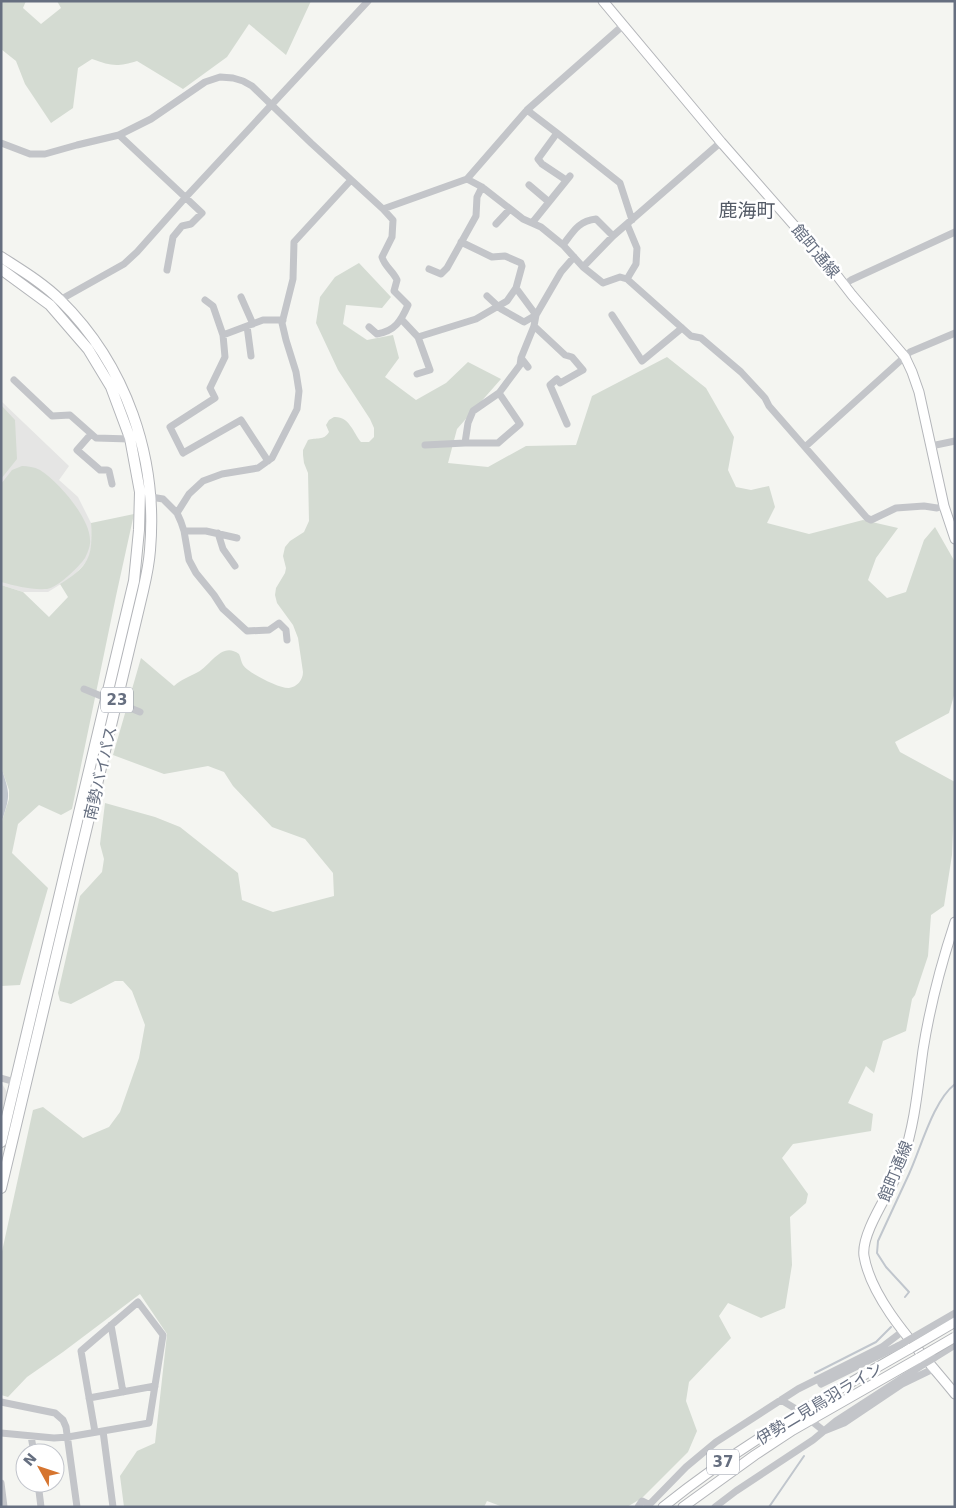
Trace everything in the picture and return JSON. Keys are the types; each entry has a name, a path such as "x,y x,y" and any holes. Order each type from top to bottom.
{"highway":[{"name":"南勢バイパス","path":"1,257 52,292 99,346 122,387 138,428 151,497 150,551 143,591 20,1083 1,1142"},
{"name":"南勢バイパス","path":"1,269 50,305 88,349 111,387 130,440 140,492 139,530 134,581 20,1083 1,1188"}],"main road":[{"name":"館町通線","path":"603,1 905,357 919,392 944,506 955,539"},
{"name":"館町通線","path":"955,922 943,956 932,1003 923,1049 914,1115 905,1153 894,1182 867,1234 863,1248 866,1265 890,1315 903,1330 931,1371 955,1394"},
{"name":"伊勢二見鳥羽ライン","path":"663,1507 711,1470 752,1442 812,1404 955,1322"},
{"name":"伊勢二見鳥羽ライン","path":"683,1507 793,1430 922,1362 955,1336"}],"street":[{"path":"50,305 124,264 137,252 368,1"},
{"path":"383,209 466,179 527,110 619,29 624,27"},
{"path":"1,143 23,152 37,155 119,135 151,119 205,82 220,77 242,81 252,86 393,220 392,237 382,257 384,264 397,280 394,292 408,305 402,320 386,332 377,334 369,327"},
{"path":"527,110 620,183 637,248 636,264 628,280"},
{"path":"532,223 568,178 542,164 538,159 557,133"},
{"path":"119,135 202,213 191,224 182,226 173,237 167,270"},
{"path":"583,267 613,236 721,142"},
{"path":"466,179 482,187 523,219 541,227 603,284 620,277 628,280 691,336 701,338 741,372 766,398 769,406 867,518 871,520 896,508 924,506 937,508 944,506"},
{"path":"177,513 189,494 203,481 222,474 258,468 272,458 297,408 299,391 296,372 282,323 292,279 294,242 351,180"},
{"path":"529,186 549,202"},
{"path":"429,269 441,274 447,268 476,216 477,196 482,187"},
{"path":"496,224 510,209"},
{"path":"563,246 580,225 587,220 596,219 613,236"},
{"path":"844,285 955,232"},
{"path":"418,337 476,320 507,301 516,288 522,266 521,263 505,256 492,257 461,242"},
{"path":"465,442 468,423 473,412 499,393 520,365 536,315 560,272 574,258"},
{"path":"516,288 536,315"},
{"path":"487,296 498,306 524,322 536,315"},
{"path":"241,297 250,325 251,356"},
{"path":"205,300 213,306 223,334 225,357 210,388 214,398 170,427 183,453 241,420 268,461"},
{"path":"612,315 642,361 682,328"},
{"path":"223,334 263,320 283,320"},
{"path":"402,320 418,337 430,370 417,374"},
{"path":"534,326 565,356 572,357 582,370 560,383 557,379 550,385 567,424"},
{"path":"805,447 910,352 955,333"},
{"path":"521,358 528,367"},
{"path":"14,380 52,416 70,416 96,438 130,440"},
{"path":"425,445 465,442 498,443 520,424 499,393"},
{"path":"91,434 77,450 100,470 109,471 112,484"},
{"path":"931,446 955,441"},
{"path":"151,497 164,499 177,513 184,531 187,552 192,566 223,609 247,631 269,630 279,623 286,630 286,640"},
{"path":"184,531 206,531 237,538"},
{"path":"218,533 223,549 235,566"},
{"path":"84,690 140,712"},
{"path":"1,1078 20,1083"},
{"path":"1,1433 54,1438 68,1437 99,1431 149,1423 163,1336 138,1302 80,1351 99,1431 113,1507"},
{"path":"781,1400 820,1384 914,1338 955,1313"},
{"path":"111,1325 123,1392"},
{"path":"638,1507 642,1501 646,1505 703,1452 798,1389 882,1348 903,1330"},
{"path":"715,1507 813,1440 843,1415 922,1362 955,1345"},
{"path":"824,1431 844,1423 902,1384 931,1371"},
{"path":"90,1398 155,1386"},
{"path":"781,1400 796,1409"},
{"path":"1,1402 55,1413 64,1423 68,1437 77,1507"},
{"path":"814,1423 824,1431"},
{"path":"31,1436 32,1443"},
{"path":"1,1483 4,1507"},
{"path":"39,1493 41,1507"}],"shaded area":[{"path":"1,1 26,1 23,8 41,24 61,8 57,1 311,1 286,55 249,24 227,57 183,89 137,61 114,65 92,59 78,68 73,108 51,123 25,84 16,61 1,49"},
{"path":"359,263 391,297 382,308 346,305 343,324 367,340 393,335 399,358 385,377 416,400 446,383 468,362 501,379 457,429 448,463 488,467 526,446 576,445 592,396 667,357 706,388 734,437 728,470 736,487 751,490 769,486 775,507 767,523 809,534 863,520 898,528 876,558 868,580 887,598 906,592 924,540 935,527 955,562 955,692 949,713 895,742 900,752 955,782 952,855 944,906 931,915 928,956 912,999 906,1031 883,1041 874,1073 866,1066 848,1103 873,1114 871,1131 793,1144 782,1158 808,1194 806,1203 790,1217 792,1265 785,1308 761,1318 728,1303 719,1316 731,1338 689,1382 686,1401 697,1431 688,1452 642,1498 627,1507 503,1507 487,1501 484,1507 124,1507 120,1476 137,1451 155,1443 167,1334 140,1294 27,1377 8,1397 1,1395 1,1256 33,1110 43,1107 83,1138 109,1127 120,1112 139,1058 145,1025 132,991 123,981 115,981 71,1004 60,1001 58,993 80,896 102,872 104,859 100,844 105,803 155,817 180,827 238,873 242,900 273,912 334,896 333,873 305,839 272,827 233,786 224,772 208,766 164,774 113,755 141,658 174,686 203,669 222,652 227,650 239,654 242,664 246,668 272,683 289,688 297,685 301,680 303,672 298,638 293,625 277,603 275,595 276,588 285,573 286,568 283,556 285,547 290,541 304,532 309,521 308,473 304,463 303,450 308,440 322,438 327,435 329,432 326,425 334,417 339,417 347,422 361,442 369,442 374,437 374,428 370,419 338,370 316,323 320,297 335,277"},
{"path":"1,401 69,466 59,480 78,497 91,523 92,543 89,559 72,577 48,592 23,592 1,585"},
{"path":"1,405 15,420 17,459 1,479"},
{"path":"22,466 40,470 55,482 79,511 89,531 90,544 85,558 62,581 47,589 29,588 1,582 1,484 12,470"},
{"path":"134,514 72,809 61,815 39,805 18,824 12,853 48,888 20,985 1,986 1,824 9,799 9,790 1,767 1,585 23,592 49,617 68,597 60,584 77,572 87,560 91,544 91,523"},
{"path":"1,767 8,796 1,824"},
{"path":"1,1082 7,1092 1,1118"}],"waterway":[{"path":"905,1297 909,1292 886,1267 877,1253 878,1241 909,1174 934,1113 947,1092 955,1084"},
{"path":"815,1373 876,1342 891,1327"},
{"path":"769,1507 804,1456"}],"district":[{"name":"鹿海町","path":"747,210"}]}
